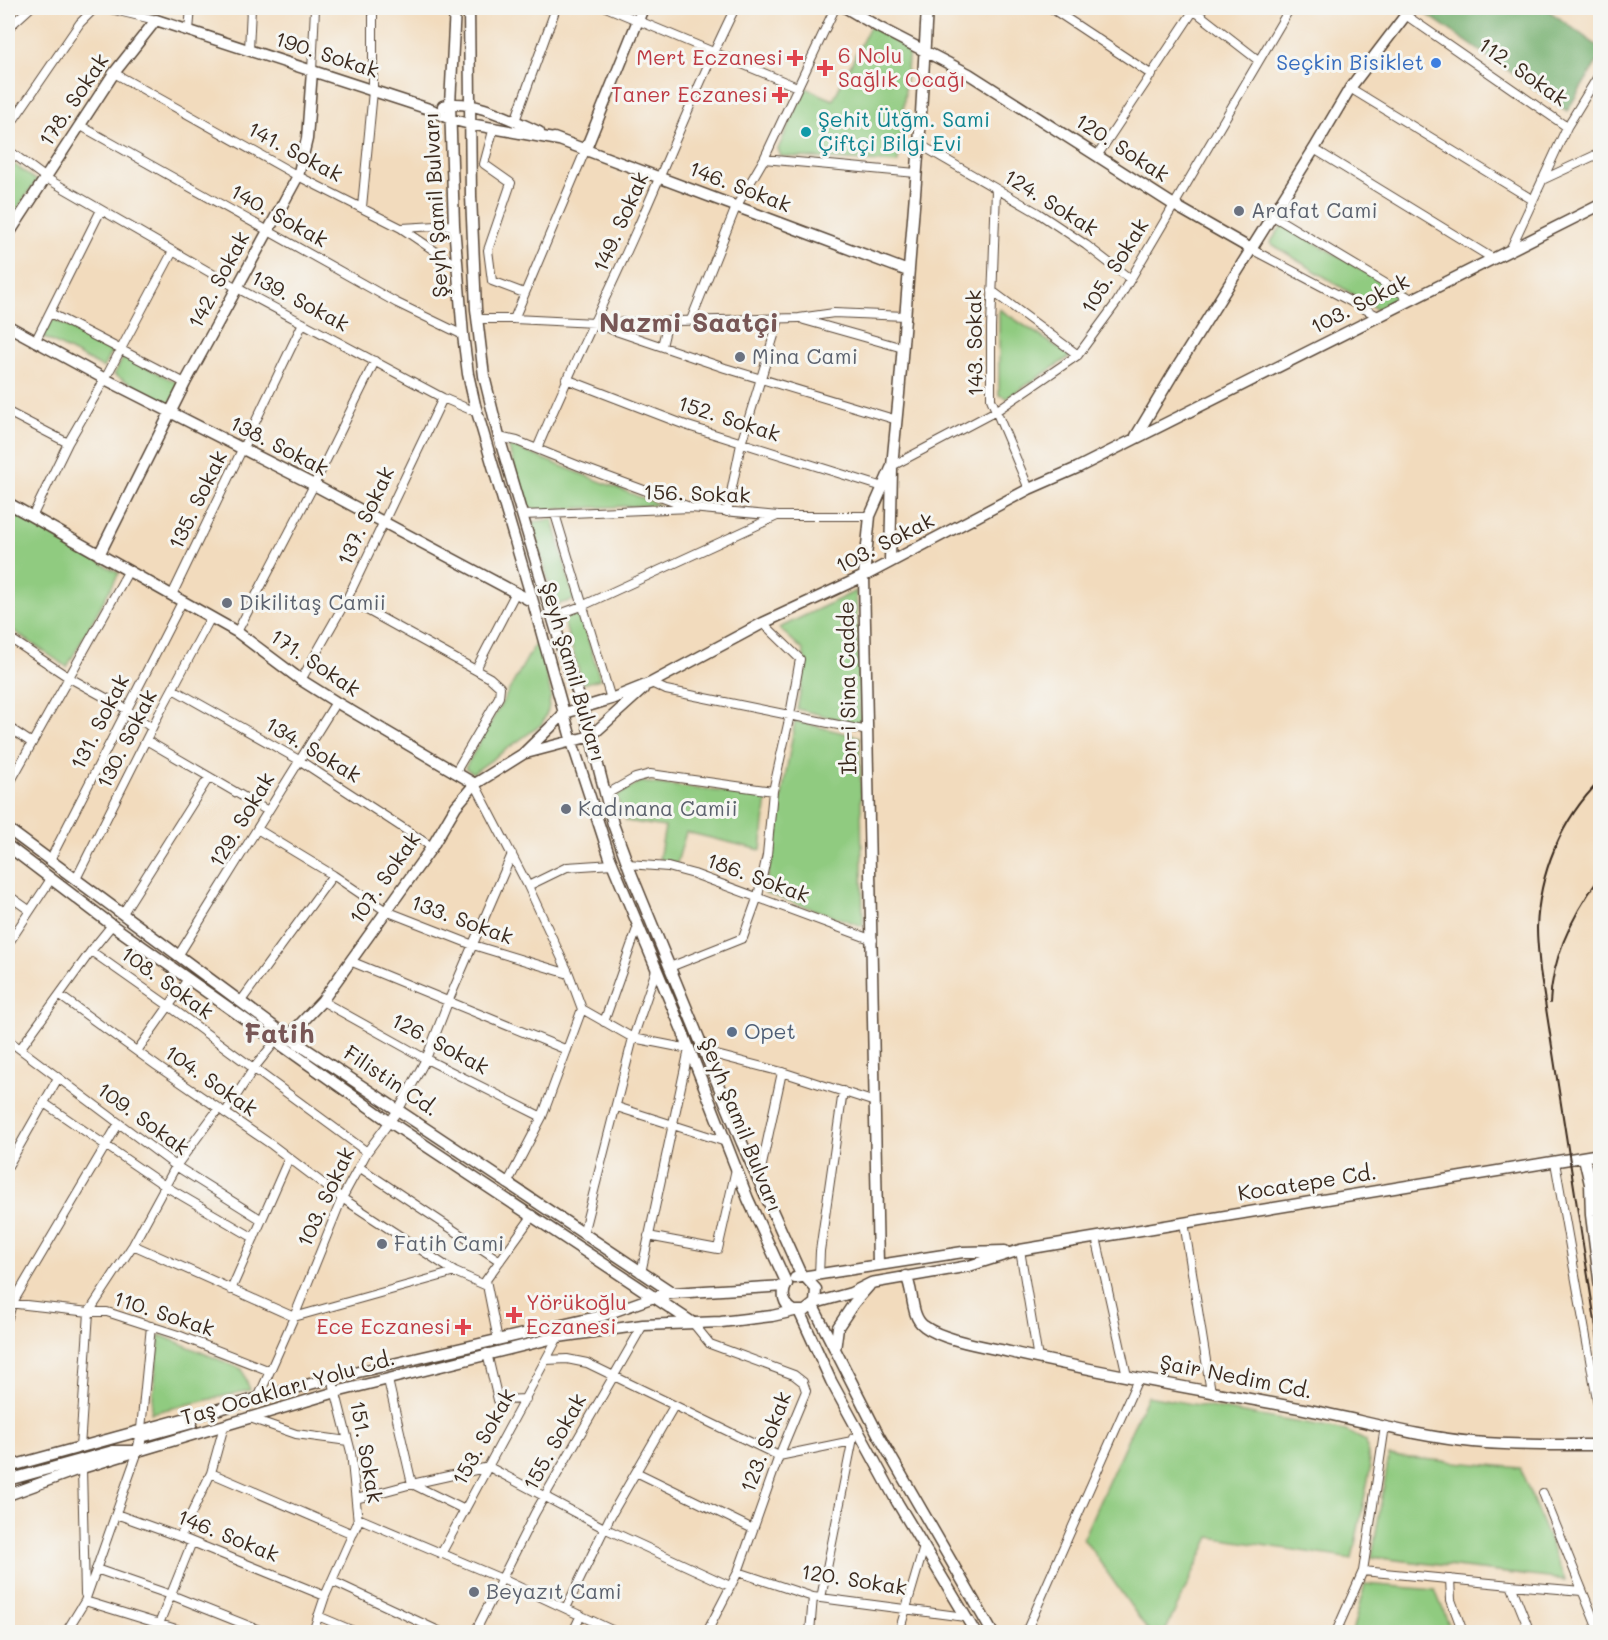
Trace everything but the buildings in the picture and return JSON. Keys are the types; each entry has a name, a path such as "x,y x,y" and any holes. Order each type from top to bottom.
{"main road":[{"name":"Şeyh Şamil Bulvarı","path":"455,8 450,119 454,225 468,374 572,742 612,864 736,1169 786,1285 783,1292 785,1303 797,1311 855,1426 975,1632"},
{"name":"Şeyh Şamil Bulvarı","path":"470,8 471,207 477,319 484,376 499,437 564,656 583,707 613,824 742,1143 804,1278 816,1289 814,1305 835,1350 879,1436 992,1632"},
{"path":"585,151 643,8"},
{"name":"120. Sokak","path":"846,8 969,74 1174,205 1251,249"},
{"name":"Ibn-i Sina Cadde","path":"878,1265 864,576 870,516 892,466 919,144 927,8"},
{"path":"1136,437 1350,88 1404,10"},
{"name":"190. Sokak","path":"156,20 432,110 450,119"},
{"name":"178. Sokak","path":"8,235 114,73 156,20"},
{"name":"142. Sokak","path":"99,555 186,383 298,176 308,140 312,71"},
{"name":"146. Sokak","path":"450,104 469,105 585,151 908,271"},
{"path":"432,110 450,104"},
{"name":"146. Sokak","path":"450,119 559,140"},
{"name":"103. Sokak","path":"565,713 611,699 651,683 763,623 864,576 1029,489 1077,468 1600,205"},
{"name":"138. Sokak","path":"8,326 105,380 314,485 533,602"},
{"path":"890,562 892,466"},
{"name":"171. Sokak","path":"8,503 237,632 301,680 475,784"},
{"name":"103. Sokak","path":"523,754 591,736 651,683"},
{"path":"523,754 565,713"},
{"name":"107. Sokak","path":"288,1037 322,1001 432,847 456,806 475,784 523,754"},
{"name":"Filistin Cd.","path":"8,829 288,1037 673,1293"},
{"name":"Filistin Cd.","path":"8,846 112,925 275,1042 390,1122 693,1323"},
{"path":"275,1042 288,1037"},
{"name":"Kocatepe Cd.","path":"804,1278 963,1252 1020,1250 1600,1154"},
{"path":"1584,1158 1590,1184 1600,1207"},
{"path":"1590,1184 1591,1215 1600,1287"},
{"name":"Kocatepe Cd.","path":"814,1305 851,1293 871,1283 969,1266 1020,1250"},
{"name":"Şair Nedim Cd.","path":"906,1276 917,1317 922,1325 938,1334 1038,1359 1437,1437 1474,1442 1600,1445"},
{"path":"786,1285 793,1279 804,1278"},
{"path":"835,1350 838,1327 871,1283"},
{"name":"Taş Ocakları Yolu Cd.","path":"8,1466 332,1378 601,1316 654,1297 673,1293 786,1285"},
{"path":"797,1311 805,1311 814,1305"},
{"name":"Taş Ocakları Yolu Cd.","path":"8,1480 112,1451 138,1451 336,1392 558,1337 643,1325 721,1322 797,1311"},
{"path":"8,1495 82,1468 138,1451 141,1437 193,1423 199,1414"}],"street":[{"path":"8,27 30,8"},
{"path":"8,128 80,23 95,8"},
{"name":"190. Sokak","path":"106,8 129,10 156,20"},
{"path":"189,30 191,8"},
{"path":"249,50 251,8"},
{"name":"142. Sokak","path":"312,71 315,8"},
{"path":"362,207 373,91 373,8"},
{"path":"515,122 556,8"},
{"path":"608,8 797,87"},
{"name":"149. Sokak","path":"537,449 566,379 595,324 713,52 735,8"},
{"path":"691,320 736,207 764,159 835,8"},
{"path":"1052,8 1152,75"},
{"name":"105. Sokak","path":"892,466 996,411 1078,355 1117,302 1290,8"},
{"path":"1097,156 1193,9 1258,60"},
{"name":"112. Sokak","path":"1404,10 1567,127"},
{"name":"141. Sokak","path":"114,73 298,176 401,228 457,266"},
{"path":"1510,250 1567,127 1600,73"},
{"path":"1350,88 1533,200"},
{"name":"140. Sokak","path":"81,126 396,303 463,335"},
{"path":"494,127 484,164 511,183 488,250 492,281 524,293"},
{"name":"124. Sokak","path":"919,144 1038,213 1086,245 1130,279"},
{"path":"1314,149 1492,258"},
{"name":"139. Sokak","path":"8,150 46,178 237,288 443,398 478,413"},
{"path":"514,319 585,151"},
{"path":"1542,180 1600,153"},
{"path":"764,159 916,173"},
{"name":"143. Sokak","path":"996,190 991,399 1029,489"},
{"path":"35,342 101,210"},
{"path":"1272,216 1413,300"},
{"path":"401,228 454,225"},
{"name":"120. Sokak","path":"1251,249 1380,317"},
{"path":"32,517 68,443 105,380 173,251"},
{"path":"992,291 1078,355"},
{"path":"50,313 186,383"},
{"path":"477,319 595,324 779,319 834,313 905,316"},
{"path":"799,318 903,348"},
{"path":"727,512 741,444 779,319"},
{"path":"662,346 668,321"},
{"name":"135. Sokak","path":"172,595 303,323"},
{"path":"595,324 762,380 897,420"},
{"path":"237,632 314,485 375,361"},
{"name":"152. Sokak","path":"566,379 688,426 883,487"},
{"name":"137. Sokak","path":"301,680 347,599 443,398"},
{"path":"8,412 68,443"},
{"path":"499,437 517,441 691,508"},
{"name":"156. Sokak","path":"523,515 691,508 778,516 870,516"},
{"path":"555,514 611,699"},
{"path":"554,616 582,606 778,516"},
{"path":"8,786 128,572"},
{"path":"476,669 515,594"},
{"path":"347,599 476,669 500,687 499,697 455,772"},
{"name":"131. Sokak","path":"50,860 182,602"},
{"name":"130. Sokak","path":"76,879 211,617"},
{"path":"670,967 743,938 758,896 767,855 773,791 800,659 763,623"},
{"path":"8,637 68,677 126,709 152,728"},
{"path":"651,683 666,690 868,731"},
{"name":"134. Sokak","path":"173,689 299,760 432,847"},
{"name":"129. Sokak","path":"178,956 336,702"},
{"path":"8,727 32,743"},
{"path":"146,740 268,811"},
{"path":"605,795 635,778 650,774 773,791"},
{"path":"123,914 209,777"},
{"path":"475,784 528,886 569,974 582,1009 633,1038 689,1049 641,1273"},
{"name":"133. Sokak","path":"257,829 333,874 386,911 473,945 569,974"},
{"name":"103. Sokak","path":"258,1398 294,1317 342,1198 367,1152 399,1109 426,1059 512,854"},
{"path":"528,886 567,867 612,864"},
{"name":"186. Sokak","path":"628,864 668,867 758,896 873,940"},
{"path":"241,1001 333,874"},
{"path":"8,944 51,879"},
{"path":"8,894 29,910"},
{"path":"20,1049 112,925"},
{"path":"604,1022 638,926"},
{"name":"108. Sokak","path":"91,951 367,1152"},
{"path":"350,961 567,1050"},
{"path":"583,1234 633,1038 656,970"},
{"path":"137,1052 188,979"},
{"name":"104. Sokak","path":"59,994 342,1198 455,1272 487,1286"},
{"name":"126. Sokak","path":"322,1001 426,1059 542,1117"},
{"path":"507,1184 542,1117 582,1009"},
{"name":"109. Sokak","path":"8,1041 176,1166 261,1220"},
{"path":"80,1448 89,1312 133,1245 176,1166 275,1042"},
{"path":"705,1052 782,1072 875,1101"},
{"path":"759,1180 782,1072"},
{"path":"8,1166 58,1078"},
{"path":"819,1275 820,1251 843,1091"},
{"path":"44,1103 165,1186 254,1238"},
{"path":"617,1107 726,1142"},
{"path":"8,1318 10,1303 119,1123"},
{"path":"231,1290 289,1158"},
{"path":"1555,1162 1600,1416"},
{"path":"359,1167 500,1261"},
{"path":"648,1236 718,1250 736,1169"},
{"path":"498,1340 486,1280 533,1215"},
{"path":"1184,1222 1211,1392"},
{"path":"1096,1237 1127,1377"},
{"path":"133,1245 294,1317 455,1272"},
{"path":"1020,1250 1038,1359"},
{"name":"110. Sokak","path":"10,1303 106,1312 151,1326 270,1371"},
{"name":"123. Sokak","path":"693,1323 710,1344 794,1375 803,1382 806,1391 779,1456 738,1572 707,1632"},
{"name":"155. Sokak","path":"475,1632 535,1513 643,1325"},
{"path":"141,1430 151,1326"},
{"name":"153. Sokak","path":"441,1554 558,1337"},
{"path":"487,1353 498,1401 526,1399"},
{"path":"546,1360 580,1361 779,1456 852,1441"},
{"name":"151. Sokak","path":"313,1632 325,1596 358,1522 348,1441 332,1378"},
{"path":"1026,1632 1138,1379"},
{"path":"388,1380 412,1484"},
{"path":"566,1608 604,1528 674,1406"},
{"path":"250,1418 296,1434 348,1441"},
{"path":"180,1538 210,1473 224,1426"},
{"path":"810,1632 855,1426"},
{"path":"1336,1632 1363,1571 1385,1426"},
{"path":"66,1632 85,1601 138,1451"},
{"path":"356,1499 489,1467 604,1528 730,1586"},
{"path":"82,1468 85,1601"},
{"path":"636,1472 753,1529"},
{"path":"210,1473 353,1533"},
{"path":"412,1484 465,1510"},
{"path":"1543,1493 1599,1632"},
{"name":"146. Sokak","path":"116,1514 325,1596"},
{"path":"358,1518 502,1579 616,1632"},
{"path":"159,1624 192,1542"},
{"path":"899,1632 924,1547"},
{"path":"96,1569 171,1595 264,1632"},
{"path":"1363,1571 1582,1591"},
{"name":"120. Sokak","path":"738,1572 817,1598 965,1617"},
{"path":"1450,1579 1451,1600 1463,1632"},
{"path":"332,1581 441,1632"},
{"path":"1511,1585 1530,1632"},
{"path":"85,1601 186,1632"},
{"path":"573,1632 580,1615"},
{"path":"318,1616 356,1632"}],"green space":[{"path":"1430,8 1545,8 1600,48 1600,57 1567,111 1425,13"},
{"path":"870,26 909,49 898,163 781,156 778,149 806,88 833,100"},
{"path":"8,160 37,181 8,221"},
{"path":"1283,224 1401,293 1378,310 1270,243"},
{"path":"999,309 1071,356 1007,398 999,395"},
{"path":"53,319 113,348 103,368 43,337"},
{"path":"124,356 180,384 170,404 114,375"},
{"path":"508,445 660,505 526,510"},
{"path":"16,515 119,573 67,667 8,627 8,532"},
{"path":"553,519 574,600 555,605 532,522"},
{"path":"856,591 861,725 797,709 806,664 803,650 779,628"},
{"path":"580,613 600,679 583,684 563,619"},
{"path":"538,639 551,695 542,724 473,773 465,768"},
{"path":"795,721 860,737 863,926 765,893"},
{"path":"641,782 767,797 761,850 686,832 677,863 659,859 665,827 626,821 616,796"},
{"path":"160,1335 242,1369 250,1390 151,1413"},
{"path":"1147,1396 1346,1431 1366,1441 1370,1470 1352,1559 1210,1537 1165,1632 1149,1632 1083,1538"},
{"path":"1389,1456 1520,1468 1565,1580 1372,1557"},
{"path":"1365,1584 1435,1590 1452,1632 1352,1632"}],"railway":[{"path":"1600,781 1574,812 1555,848 1542,888 1537,928 1540,970 1600,1353"},
{"path":"1550,1003 1555,969 1566,936 1581,906 1600,877"}],"place":[{"name":"Mert Eczanesi","path":"795,58"},
{"name":"Seçkin Bisiklet","path":"1436,63"},
{"name":"6 Nolu Sağlık Ocağı","path":"825,68"},
{"name":"Taner Eczanesi","path":"780,95"},
{"name":"Şehit Ütğm. Sami Çiftçi Bilgi Evi","path":"806,132"},
{"name":"Arafat Cami","path":"1239,211"},
{"name":"Mina Cami","path":"740,357"},
{"name":"Dikilitaş Camii","path":"227,603"},
{"name":"Kadınana Camii","path":"566,809"},
{"name":"Opet","path":"732,1032"},
{"name":"Fatih Cami","path":"382,1244"},
{"name":"Yörükoğlu Eczanesi","path":"514,1315"},
{"name":"Ece Eczanesi","path":"463,1327"},
{"name":"Beyazıt Cami","path":"474,1592"}],"district":[{"name":"Nazmi Saatçi","path":"689,323"},
{"name":"Fatih","path":"279,1034"}]}
